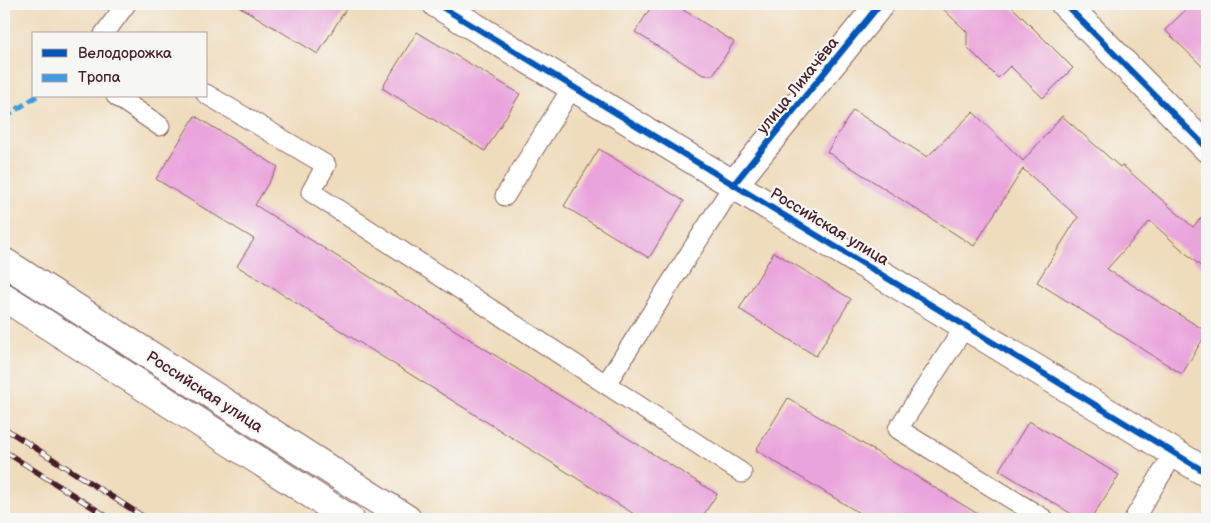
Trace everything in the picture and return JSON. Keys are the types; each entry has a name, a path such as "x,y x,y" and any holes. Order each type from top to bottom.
{"street":[{"name":"Российская улица","path":"437,4 1207,474"},
{"name":"улица Лихачёва","path":"734,184 880,4"},
{"path":"1065,4 1207,148"},
{"name":"Российская улица","path":"4,262 407,519"},
{"name":"Российская улица","path":"4,297 350,519"}],"lane":[{"path":"105,32 126,4"},
{"path":"505,196 573,86"},
{"path":"208,95 326,165 311,192 742,474"},
{"path":"119,98 160,126"},
{"path":"606,384 734,184"},
{"path":"966,326 898,429 1044,519"},
{"path":"1134,519 1174,453"}],"building":[{"path":"235,4 349,4 318,54"},
{"path":"653,4 674,4 734,42 713,75 703,75 635,32"},
{"path":"938,4 1009,4 1073,68 1043,98 1010,66 998,78 967,47 967,32"},
{"path":"1192,4 1197,4 1207,14 1207,71 1165,30"},
{"path":"417,32 520,94 485,151 382,88"},
{"path":"853,110 927,157 973,112 1023,161 1062,116 1193,227 1207,211 1207,272 1150,221 1107,269 1207,332 1182,374 1037,282 1078,217 1023,169 974,246 827,152"},
{"path":"195,116 278,167 255,205 717,494 701,519 642,519 237,266 254,239 156,179"},
{"path":"599,149 684,201 649,258 564,206"},
{"path":"774,252 851,299 816,356 739,309"},
{"path":"788,398 986,519 869,519 756,450"},
{"path":"1029,421 1119,475 1091,519 1080,519 999,470"}],"railway":[{"path":"4,428 147,519"},
{"path":"4,451 111,519"}],"marked path":[{"path":"4,118 34,98"}],"cycle path":[{"path":"437,4 1207,473"},
{"path":"734,184 880,4"},
{"path":"1065,4 1207,148"}]}
